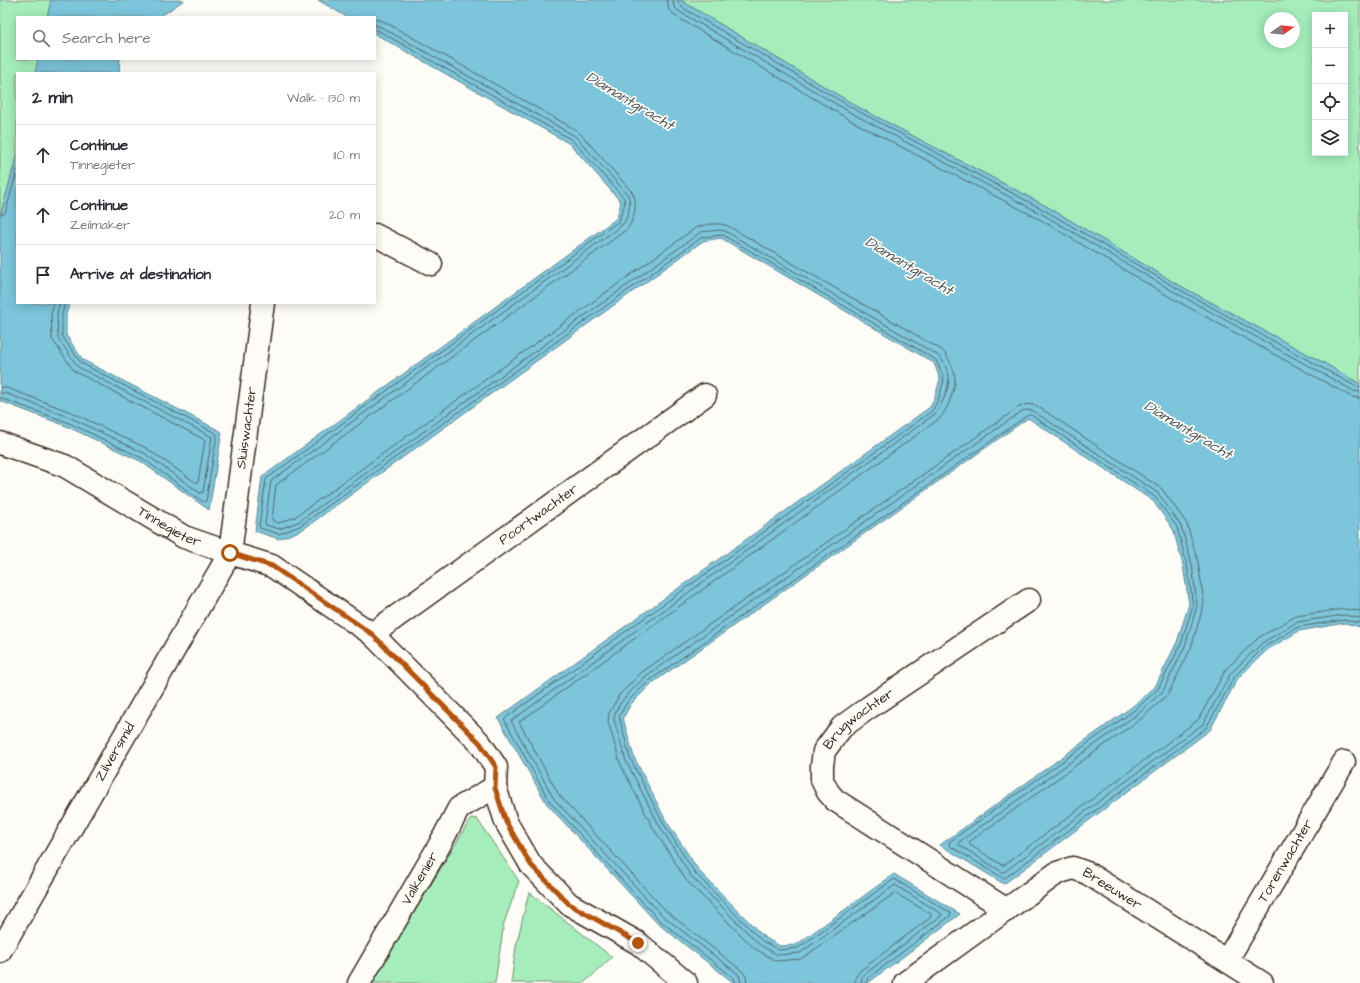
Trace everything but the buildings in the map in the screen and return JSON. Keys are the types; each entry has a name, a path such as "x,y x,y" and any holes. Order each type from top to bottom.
{"street":[{"path":"376,236 431,264"},
{"name":"Sluiswachter","path":"230,553 263,304"},
{"name":"Poortwachter","path":"372,634 705,395"},
{"name":"Tinnegieter","path":"0,443 65,466 184,537 272,566 372,634 480,743 496,767 495,788 506,822 531,865 569,904 638,943 686,983"},
{"name":"Zilversmid","path":"0,950 230,553"},
{"name":"Brugwachter","path":"1007,910 835,800 828,792 822,780 822,766 824,751 842,727 1029,600"},
{"name":"Torenwachter","path":"1227,960 1344,762"},
{"name":"Valkenier","path":"359,983 439,846 459,808 495,788"},
{"name":"Breeuwer","path":"904,983 1057,873 1073,868 1088,873 1262,983"}],"green space":[{"path":"0,0 68,0 62,16 16,16 16,60 48,60 44,72 16,72 16,159 0,217"},
{"path":"680,0 1360,0 1360,384 1175,283 1046,206 858,107"},
{"path":"471,818 477,819 519,881 504,923 495,983 372,983"},
{"path":"529,892 612,957 584,983 511,983 516,946"}],"water":[{"path":"51,0 184,0 161,16 47,16"},
{"name":"Diamantgracht","path":"318,0 680,0 858,107 1046,206 1175,283 1360,384 1360,627 1345,623 1299,631 1267,650 1238,678 1210,730 1004,884 940,845 1133,706 1155,687 1177,642 1189,604 1183,565 1173,529 1153,501 1028,418 651,684 631,704 623,718 634,757 665,819 699,871 764,937 780,946 796,945 894,874 960,914 868,983 734,983 657,923 547,804 498,718 930,407 935,397 940,379 934,363 721,238 703,241 302,530 279,539 255,531 262,477 617,218 621,202 570,144 376,35 376,16 345,16"},
{"path":"38,60 120,60 119,72 35,72"},
{"path":"16,159 16,304 70,304 66,314 66,335 83,360 222,432 209,510 140,461 66,426 0,401 0,217"}],"route":[{"path":"230,553 272,566 372,634 480,743 496,767 495,788 506,822 531,865 569,904 638,943"}]}
